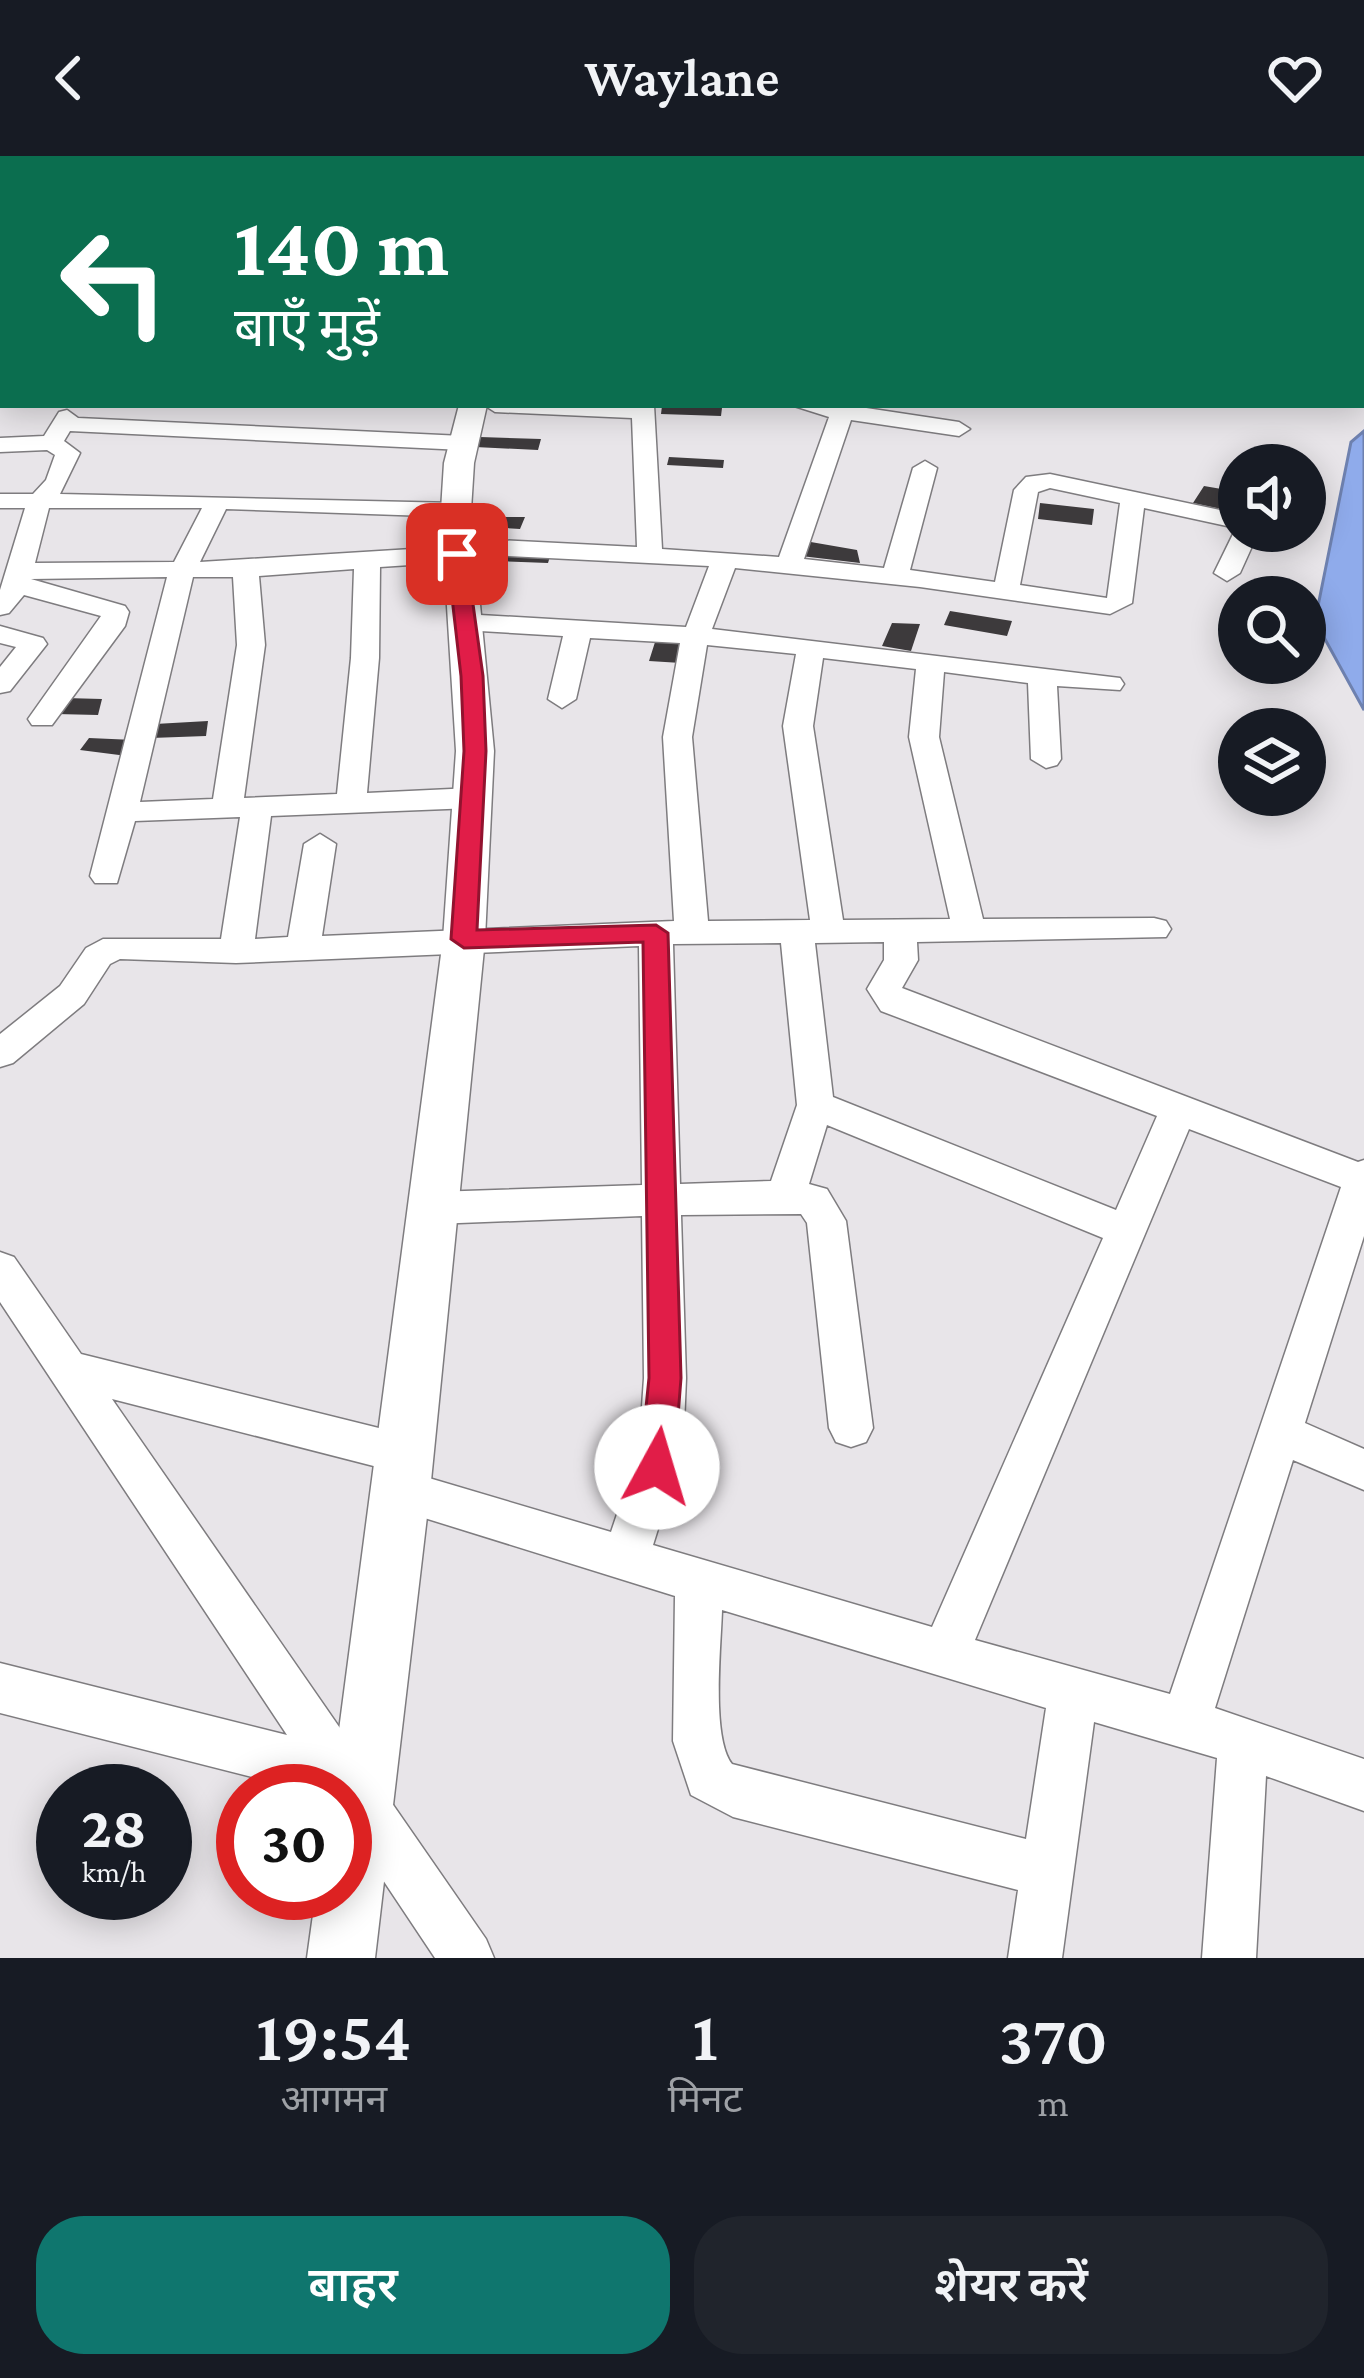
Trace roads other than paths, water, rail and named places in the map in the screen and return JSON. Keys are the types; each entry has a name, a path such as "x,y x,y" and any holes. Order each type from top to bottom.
{"street":[{"path":"643,408 650,554"},
{"path":"817,408 959,429"},
{"path":"789,566 831,440 847,414"},
{"path":"12,588 39,501 57,483 68,453 63,424"},
{"path":"0,445 63,424 468,424 456,537 472,676 472,798 464,939 404,1473 358,1764"},
{"path":"895,576 925,468"},
{"path":"1006,590 1028,485 1050,481 1218,516"},
{"path":"0,501 218,501 456,537 895,576 1099,605 1119,603 1133,497"},
{"path":"106,876 182,571 218,501"},
{"path":"12,588 123,567 182,571 367,561 456,537"},
{"path":"1227,573 1236,552"},
{"path":"626,1556 661,1449 665,1378 659,1199 685,675 724,560"},
{"path":"351,803 365,658 367,561"},
{"path":"236,950 251,645 245,569"},
{"path":"12,588 116,611 111,626 42,718"},
{"path":"463,622 811,646 1110,685"},
{"path":"562,699 579,627"},
{"path":"0,634 33,644 0,685"},
{"path":"786,1196 815,1105 813,932 798,726 811,646"},
{"path":"931,661 924,737 970,928"},
{"path":"1042,676 1046,759"},
{"path":"122,812 472,798"},
{"path":"303,948 320,844"},
{"path":"0,1054 72,995 106,951 674,933 1154,928"},
{"path":"900,930 901,960 884,989 893,1002 1363,1177 1185,1723"},
{"path":"815,1105 1127,1231"},
{"path":"944,1655 1179,1108"},
{"path":"434,1208 786,1196 813,1200 826,1220 851,1428"},
{"path":"0,1269 337,1764"},
{"path":"68,1369 404,1473 626,1556 944,1655 1185,1723 1364,1785"},
{"path":"1280,1433 1364,1470"},
{"path":"700,1579 696,1716 702,1765 710,1779 733,1791 1047,1871"},
{"path":"0,1688 266,1764"},
{"path":"1035,1958 1073,1691"},
{"path":"1229,1958 1243,1742"},
{"path":"372,1816 467,1958"},
{"path":"341,1958 344,1920"}],"water":[{"path":"1364,431 1364,710 1326,641 1324,576 1351,442"}]}
